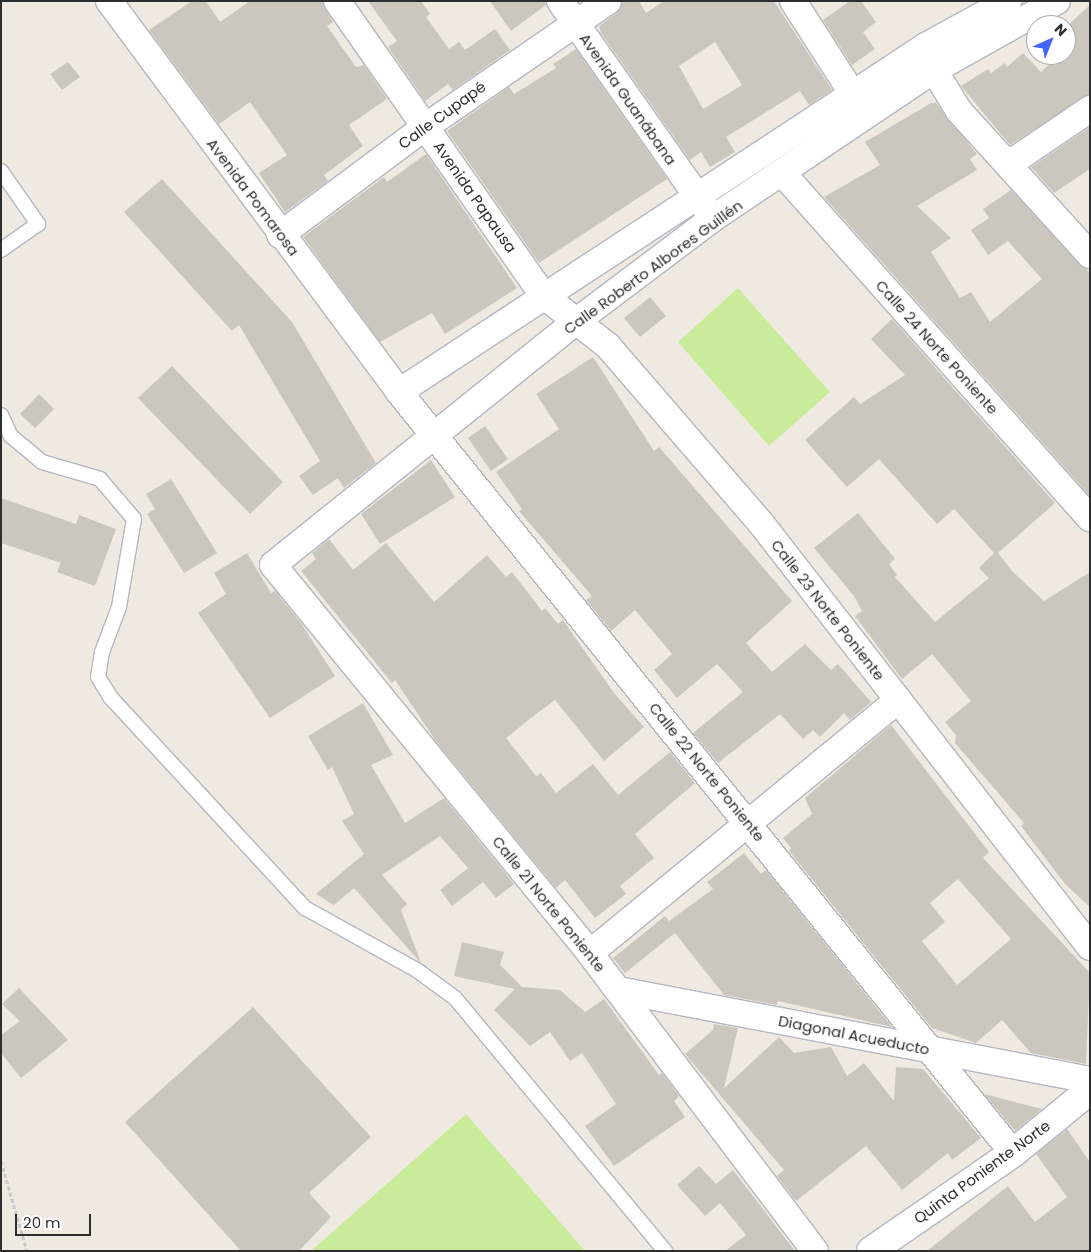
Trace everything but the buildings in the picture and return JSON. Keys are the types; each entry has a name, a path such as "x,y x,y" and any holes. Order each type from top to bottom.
{"street":[{"name":"Avenida Pomarosa","path":"109,1 399,392"},
{"name":"Avenida Papausa","path":"337,1 543,295"},
{"name":"Calle Cupapé","path":"280,234 425,127 567,12 608,1"},
{"path":"793,1 854,96"},
{"name":"Calle Roberto Albores Guillén","path":"399,392 543,295 854,96 926,46 1008,1"},
{"name":"Calle Roberto Albores Guillén","path":"273,565 574,323 712,220 784,175 934,70 1029,9 1057,1"},
{"name":"Avenida Guanábana","path":"567,12 712,220"},
{"path":"934,70 959,111 1090,255"},
{"path":"1009,164 1090,109"},
{"name":"Calle 24 Norte Poniente","path":"784,175 1087,510"},
{"name":"Calle 23 Norte Poniente","path":"543,295 574,323 608,346 753,514 1090,947"},
{"name":"Calle 22 Norte Poniente","path":"399,392 748,821 928,1049 1013,1153"},
{"name":"Calle 21 Norte Poniente","path":"273,565 590,953 815,1251"},
{"path":"590,953 748,821 898,700"},
{"name":"Diagonal Acueducto","path":"618,990 1090,1080"},
{"name":"Quinta Poniente Norte","path":"871,1251 1013,1153 1090,1090"}],"lane":[{"path":"1,171 38,224 1,250"},
{"path":"1,415 12,436 42,462 100,479 134,519 119,607 102,652 98,677 111,698 305,908 418,971 455,998 665,1251"}],"path":[{"path":"1,1161 27,1251"}],"green space":[{"path":"738,288 830,392 769,446 678,342"},
{"path":"466,1114 585,1251 311,1251"}]}
